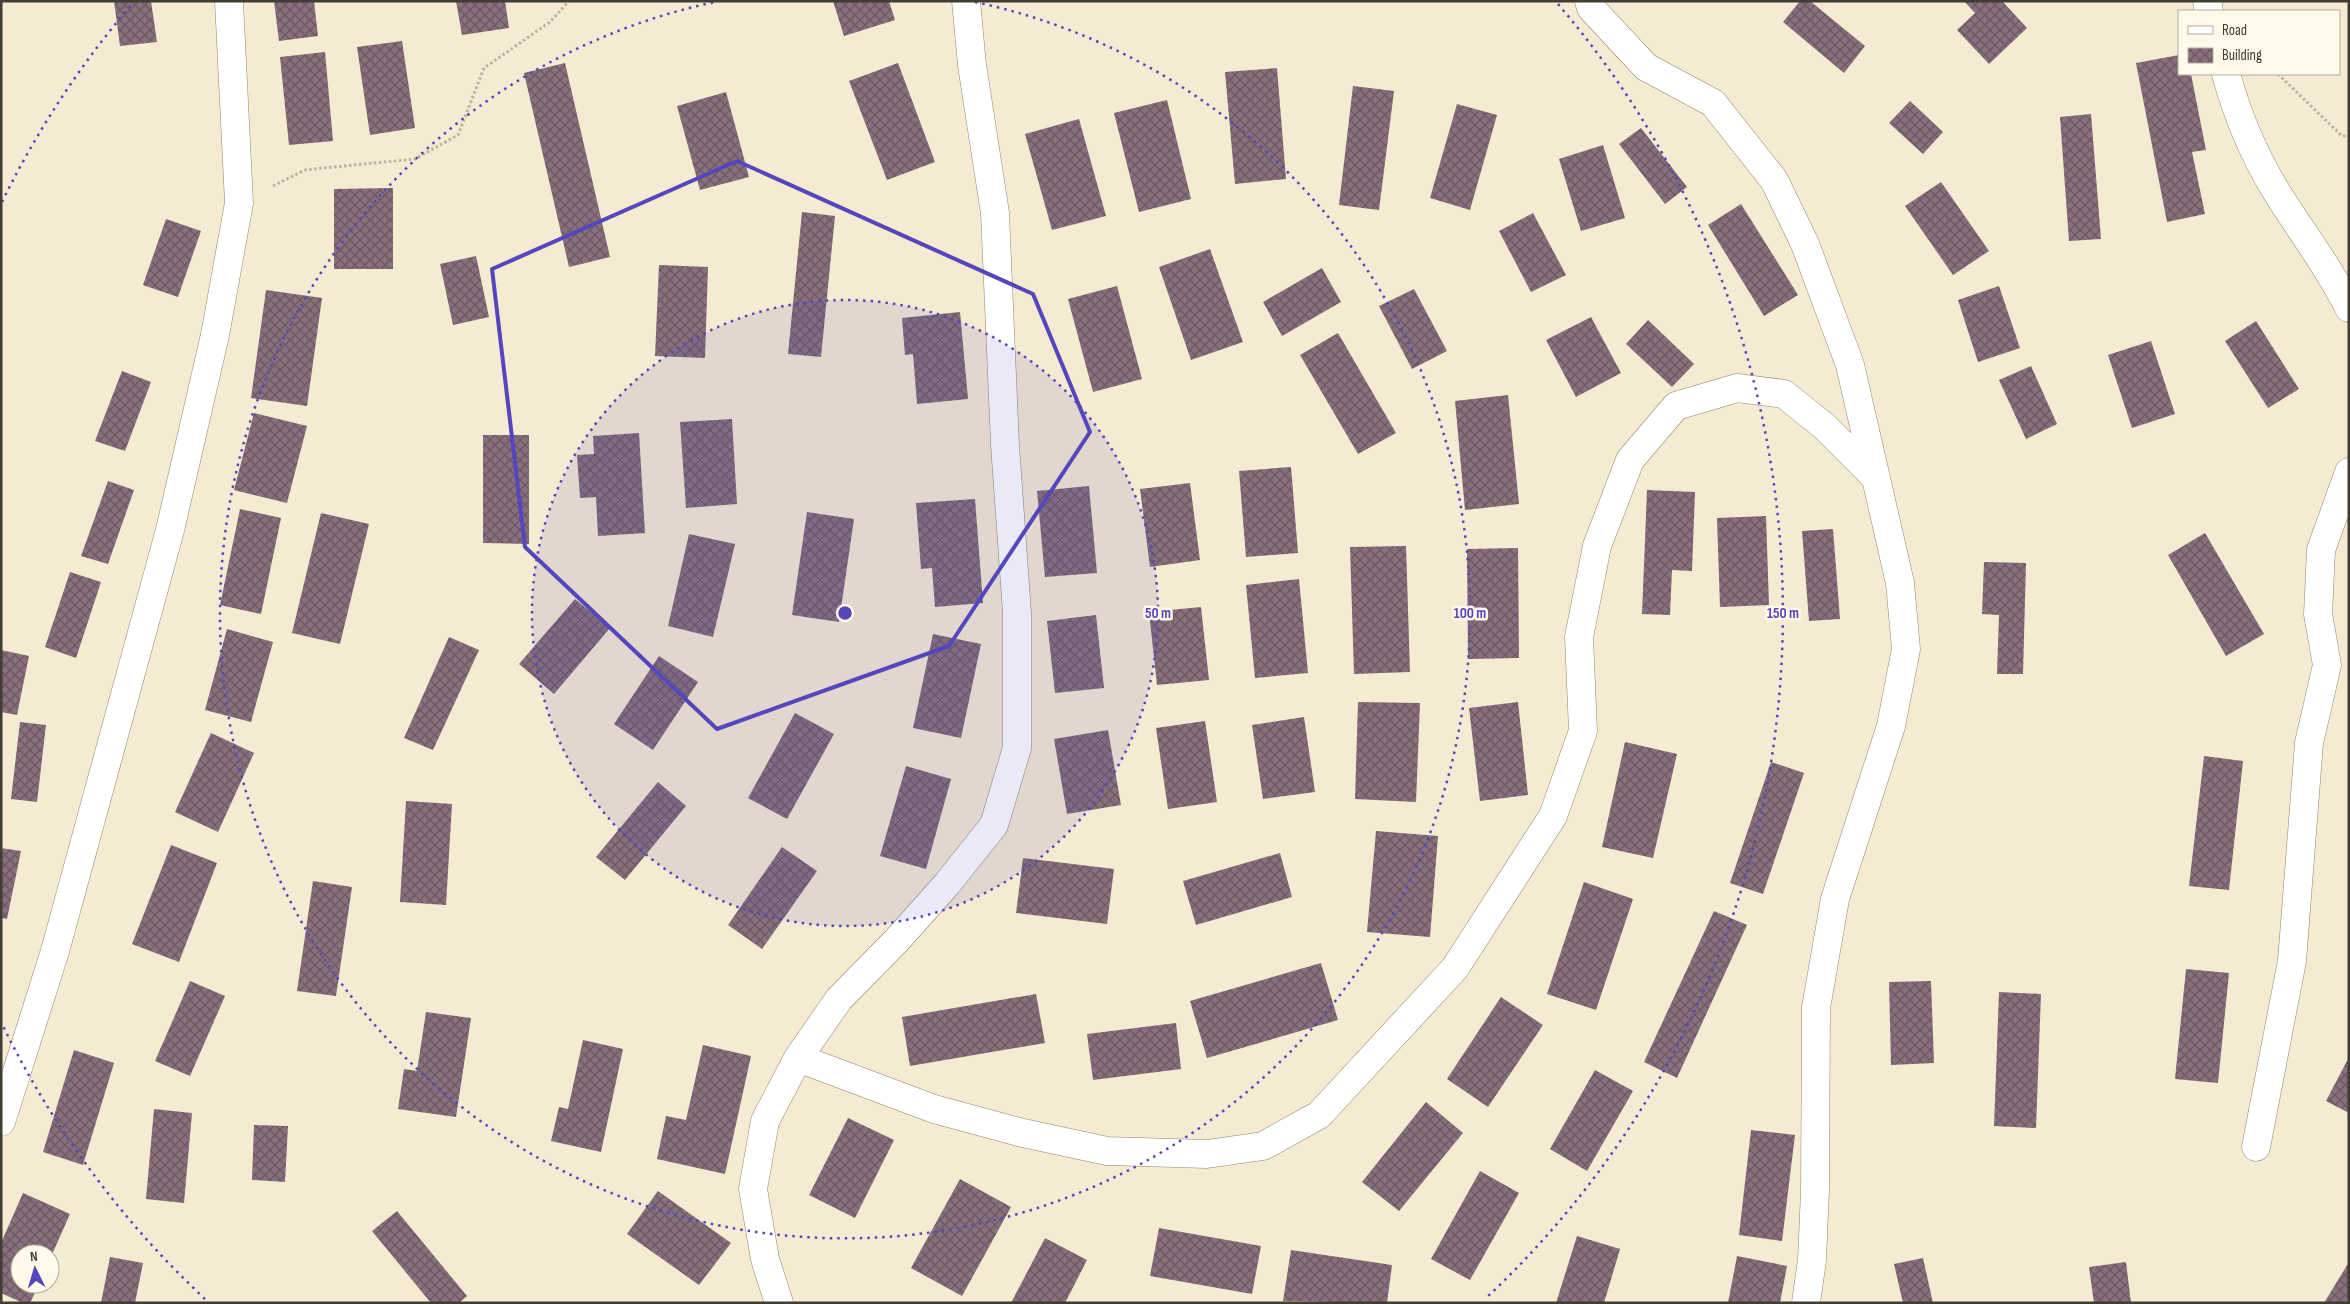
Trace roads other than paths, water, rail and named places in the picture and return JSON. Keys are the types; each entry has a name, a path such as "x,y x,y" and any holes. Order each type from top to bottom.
{"street":[{"path":"1,1122 55,951 170,530 215,335 239,203 229,1"},
{"path":"779,1303 765,1258 753,1189 764,1121 798,1058 839,999 897,940 947,884 994,825 1017,748 1017,613 1005,445 995,213 972,64 966,1"},
{"path":"1589,1 1591,8 1646,67 1714,103 1774,180 1805,244 1850,365 1900,583 1906,649 1891,726 1835,900 1816,1008 1815,1191 1812,1260 1806,1303"},
{"path":"2226,75 2236,109 2275,189 2338,286 2349,308"},
{"path":"798,1058 934,1109 1022,1133 1108,1151 1207,1154 1263,1146 1319,1115 1379,1053 1455,968 1553,816 1582,731 1578,637 1597,546 1630,460 1676,406 1737,388 1784,394 1824,426 1876,478"},
{"path":"2256,1147 2292,961 2309,743 2327,665 2318,614 2321,550 2349,472"}]}
